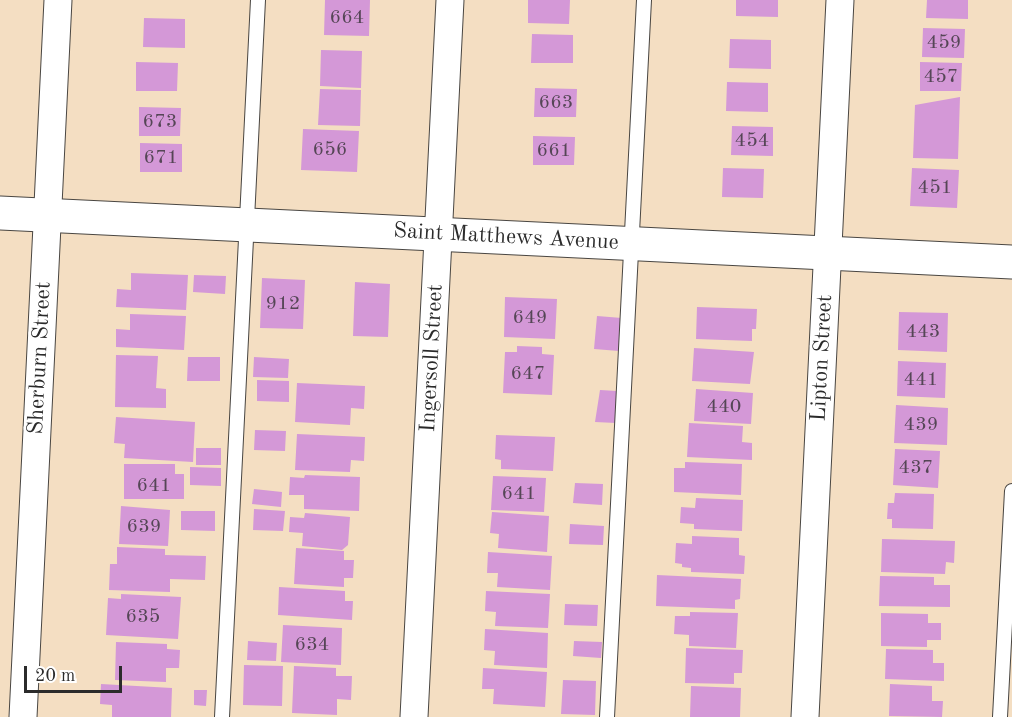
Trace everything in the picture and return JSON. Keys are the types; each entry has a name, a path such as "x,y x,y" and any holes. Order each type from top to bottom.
{"street":[{"name":"Sherburn Street","path":"23,717 58,0"},
{"name":"Ingersoll Street","path":"414,717 450,0"},
{"name":"Lipton Street","path":"805,717 840,0"},
{"name":"Saint Matthews Avenue","path":"0,213 1012,262"}],"lane":[{"path":"222,717 258,0"},
{"path":"606,717 644,0"},
{"path":"1000,717 1012,491"}],"building":[{"path":"325,0 370,0 369,36 324,35"},
{"path":"528,0 570,0 569,24 528,23"},
{"path":"736,0 778,0 778,17 736,16"},
{"path":"927,0 968,0 968,19 926,18"},
{"path":"144,18 185,19 185,48 143,47"},
{"path":"923,28 965,29 964,58 922,57"},
{"path":"532,34 573,35 573,63 531,63"},
{"path":"730,39 771,40 771,69 729,68"},
{"path":"321,50 362,51 361,88 320,86"},
{"path":"136,62 178,63 177,91 136,91"},
{"path":"920,62 962,63 961,91 920,91"},
{"path":"727,82 768,83 768,112 726,111"},
{"path":"535,88 577,89 576,117 534,117"},
{"path":"320,89 361,90 360,126 318,125"},
{"path":"960,97 958,159 913,158 915,105"},
{"path":"139,107 181,108 180,136 139,136"},
{"path":"732,126 773,127 773,156 731,155"},
{"path":"303,129 359,131 357,172 301,170"},
{"path":"533,136 575,137 574,165 533,165"},
{"path":"140,143 182,144 182,172 140,172"},
{"path":"723,168 764,169 763,198 722,197"},
{"path":"912,168 959,170 957,208 910,206"},
{"path":"131,273 188,275 186,310 116,307 117,289 131,290"},
{"path":"194,275 226,276 225,294 193,292"},
{"path":"262,278 305,280 303,329 260,328"},
{"path":"355,282 390,284 388,337 353,336"},
{"path":"505,297 557,299 555,339 504,337"},
{"path":"697,307 757,309 756,329 752,329 752,341 696,339"},
{"path":"899,312 948,313 947,352 898,350"},
{"path":"130,314 186,316 184,350 116,347 116,329 130,330"},
{"path":"597,316 622,318 619,351 594,349"},
{"path":"517,346 542,347 542,354 554,355 552,395 503,393 505,352 517,352"},
{"path":"694,348 754,352 750,384 692,381"},
{"path":"116,355 158,356 156,388 166,389 166,408 115,407"},
{"path":"188,357 220,357 220,381 187,381"},
{"path":"254,357 289,359 288,378 253,377"},
{"path":"898,361 946,363 945,398 897,396"},
{"path":"257,380 289,381 289,402 257,401"},
{"path":"297,383 365,386 364,409 351,408 350,425 295,422"},
{"path":"696,389 753,393 751,424 694,421"},
{"path":"600,390 617,391 616,423 595,422"},
{"path":"896,405 948,408 947,445 894,443"},
{"path":"116,417 195,422 193,462 124,458 125,444 114,443"},
{"path":"689,423 743,426 742,442 752,443 752,460 687,457"},
{"path":"255,430 286,431 285,451 254,450"},
{"path":"297,434 365,437 364,461 351,460 350,472 295,470"},
{"path":"496,435 555,437 553,471 501,469 501,460 495,459"},
{"path":"196,448 221,448 221,465 196,465"},
{"path":"895,449 940,451 938,488 893,485"},
{"path":"685,462 742,464 741,495 674,492 674,468 685,468"},
{"path":"124,464 175,464 175,474 184,474 184,499 124,499"},
{"path":"190,467 221,468 221,486 190,485"},
{"path":"305,475 360,477 359,511 304,509 304,495 289,495 290,477 304,478"},
{"path":"493,476 546,478 544,512 491,510"},
{"path":"575,483 603,484 602,505 573,503"},
{"path":"254,489 282,492 281,507 252,504"},
{"path":"895,493 934,494 933,529 892,528 892,519 887,519 888,503 894,503"},
{"path":"696,498 743,500 742,531 694,529 694,524 680,523 681,507 695,508"},
{"path":"121,506 170,510 168,546 119,544"},
{"path":"254,509 285,511 283,531 253,530"},
{"path":"181,511 215,511 215,531 181,530"},
{"path":"492,512 549,516 547,552 498,548 499,534 490,533"},
{"path":"305,513 350,517 348,545 342,550 302,546 303,533 289,532 290,517 304,518"},
{"path":"570,524 604,526 603,545 569,544"},
{"path":"692,536 739,538 739,555 745,556 744,574 691,572 691,568 675,563 676,543 692,544"},
{"path":"882,539 955,541 954,563 946,562 945,574 881,572"},
{"path":"117,547 165,549 165,555 206,556 205,580 170,579 170,592 109,590 110,564 117,564"},
{"path":"296,548 344,551 344,560 354,560 353,578 344,578 344,587 294,584"},
{"path":"488,552 552,556 550,590 497,587 498,573 487,573"},
{"path":"657,575 741,579 740,599 735,600 735,609 656,606"},
{"path":"880,576 934,577 934,585 950,585 950,607 879,606"},
{"path":"279,587 345,591 345,601 353,601 352,620 278,615"},
{"path":"486,591 550,594 548,628 495,626 496,612 485,611"},
{"path":"121,594 181,597 178,639 106,635 108,598 121,599"},
{"path":"565,604 598,605 597,626 564,625"},
{"path":"690,612 738,613 736,648 689,646 689,635 674,634 675,616 690,616"},
{"path":"881,613 928,614 928,623 941,623 941,640 927,640 927,647 881,646"},
{"path":"283,625 342,628 341,665 281,662"},
{"path":"485,629 548,633 547,668 494,665 495,651 484,650"},
{"path":"248,641 277,643 276,661 247,660"},
{"path":"574,641 602,642 601,658 573,656"},
{"path":"116,642 167,644 167,649 180,650 179,668 166,668 166,682 115,680"},
{"path":"686,648 743,650 742,673 734,673 734,684 685,683"},
{"path":"886,649 933,650 933,663 944,663 944,681 885,679"},
{"path":"244,665 283,666 282,706 243,705"},
{"path":"294,666 336,668 336,676 352,676 351,700 337,699 337,715 292,713"},
{"path":"483,668 547,672 545,707 493,704 494,689 482,689"},
{"path":"563,680 596,681 595,715 561,714"},
{"path":"101,684 172,688 171,717 112,717 112,705 100,704"},
{"path":"890,684 932,686 932,701 943,701 942,717 889,716"},
{"path":"691,686 741,688 740,717 690,717"},
{"path":"194,690 207,690 206,706 194,705"}]}
